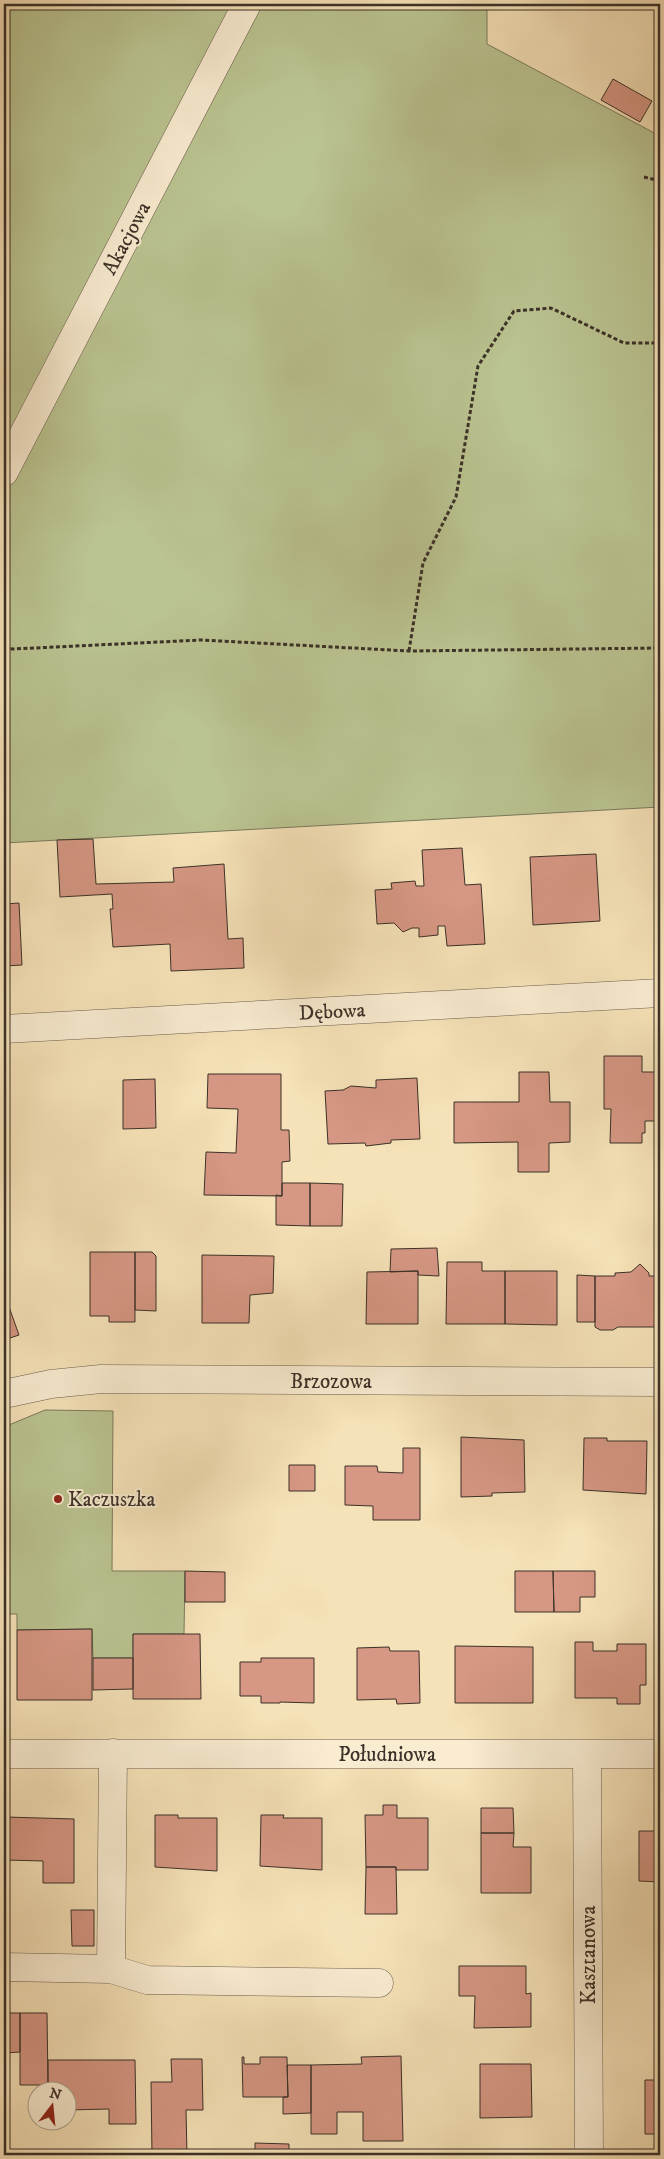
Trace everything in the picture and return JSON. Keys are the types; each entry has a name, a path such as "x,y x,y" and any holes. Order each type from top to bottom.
{"street":[{"name":"Akacjowa","path":"4,472 248,4"},
{"name":"Dębowa","path":"4,1029 660,993"},
{"name":"Brzozowa","path":"4,1394 51,1384 101,1379 660,1382"},
{"path":"111,1969 113,1753"},
{"name":"Południowa","path":"4,1754 660,1754"},
{"name":"Kasztanowa","path":"587,1755 589,2155"},
{"path":"4,1967 111,1969 147,1980 379,1983"}],"path":[{"path":"644,177 660,182"},
{"path":"409,651 423,563 456,497 478,366 514,311 551,308 624,343 660,343"},
{"path":"4,648 201,640 409,651 660,648"}],"green space":[{"path":"4,4 487,4 487,44 660,136 660,807 4,843"},
{"path":"45,1410 113,1411 112,1571 185,1571 184,1634 133,1634 133,1658 93,1658 92,1629 17,1630 17,1614 4,1614 4,1427"}],"building":[{"path":"613,79 652,101 640,122 601,100"},
{"path":"93,839 96,884 174,882 173,868 224,864 228,939 243,938 244,968 171,971 170,944 113,947 110,909 113,909 112,894 60,897 57,840"},
{"path":"462,848 465,885 481,884 485,944 447,946 445,926 438,926 438,935 419,937 419,928 412,928 403,932 394,923 377,924 375,890 392,889 391,883 415,881 416,886 424,886 422,850"},
{"path":"596,854 600,921 533,925 530,857"},
{"path":"19,903 22,965 4,966 4,904"},
{"path":"604,1056 642,1056 642,1072 660,1072 660,1121 645,1121 645,1133 642,1133 642,1143 610,1143 611,1109 604,1109"},
{"path":"519,1072 549,1072 550,1102 570,1102 570,1142 549,1143 549,1172 518,1172 518,1142 454,1143 454,1102 519,1102"},
{"path":"208,1074 281,1074 281,1130 289,1130 290,1161 282,1162 282,1196 204,1195 206,1152 236,1153 238,1109 207,1108"},
{"path":"417,1078 420,1139 391,1140 391,1143 366,1146 365,1143 328,1144 325,1091 343,1090 351,1086 376,1088 376,1080"},
{"path":"155,1079 156,1128 123,1129 123,1080"},
{"path":"282,1183 310,1183 310,1226 276,1225 276,1195 282,1196"},
{"path":"310,1183 343,1184 342,1226 310,1226"},
{"path":"437,1248 439,1276 418,1275 418,1271 390,1272 391,1249"},
{"path":"90,1252 135,1252 135,1322 109,1322 109,1316 90,1316"},
{"path":"135,1252 152,1252 156,1256 156,1311 135,1310"},
{"path":"202,1255 274,1256 273,1293 250,1295 249,1323 202,1323"},
{"path":"447,1262 482,1262 482,1271 505,1271 505,1324 446,1324"},
{"path":"640,1264 649,1273 649,1276 660,1276 660,1330 656,1330 656,1327 618,1327 613,1330 600,1330 595,1327 595,1276 615,1276 615,1273 631,1272"},
{"path":"418,1271 418,1324 366,1324 367,1272"},
{"path":"505,1271 557,1271 557,1325 505,1324"},
{"path":"577,1275 595,1276 595,1322 577,1322"},
{"path":"4,1293 19,1335 4,1340"},
{"path":"461,1437 524,1440 525,1492 492,1493 492,1496 461,1497"},
{"path":"584,1438 607,1438 607,1441 647,1441 646,1494 583,1490"},
{"path":"403,1448 420,1448 420,1520 373,1520 373,1506 345,1505 345,1466 377,1466 378,1472 403,1473"},
{"path":"289,1465 315,1465 315,1491 289,1491"},
{"path":"185,1571 225,1572 225,1602 185,1602"},
{"path":"515,1571 553,1571 554,1612 515,1612"},
{"path":"553,1571 595,1571 595,1597 580,1597 580,1612 554,1612"},
{"path":"92,1629 92,1700 17,1700 17,1630"},
{"path":"133,1634 200,1634 201,1699 133,1699"},
{"path":"575,1642 593,1642 593,1651 617,1651 617,1644 646,1644 646,1685 640,1685 640,1704 617,1704 617,1698 575,1698"},
{"path":"455,1646 533,1647 533,1703 455,1703"},
{"path":"389,1647 390,1651 419,1651 420,1703 397,1704 396,1699 357,1700 357,1648"},
{"path":"93,1658 133,1658 133,1689 93,1690"},
{"path":"261,1658 314,1658 314,1703 261,1703 261,1696 240,1696 240,1662 261,1662"},
{"path":"383,1805 397,1805 397,1818 428,1818 428,1870 396,1870 396,1867 366,1867 365,1815 383,1815"},
{"path":"481,1808 513,1808 514,1833 481,1833"},
{"path":"155,1815 178,1815 178,1818 217,1818 217,1871 155,1867"},
{"path":"261,1815 284,1815 283,1818 322,1818 322,1870 260,1866"},
{"path":"6,1817 74,1819 74,1883 43,1883 43,1861 6,1860"},
{"path":"639,1831 660,1831 660,1882 639,1881"},
{"path":"481,1833 514,1833 513,1847 531,1847 531,1893 481,1893"},
{"path":"366,1867 396,1867 397,1914 365,1914"},
{"path":"71,1910 94,1910 94,1946 72,1946"},
{"path":"459,1966 526,1966 526,1994 531,1993 531,2027 474,2028 475,1996 459,1996"},
{"path":"4,2013 20,2013 20,2052 4,2053"},
{"path":"20,2013 47,2013 48,2082 28,2082 28,2085 20,2085"},
{"path":"401,2056 403,2141 363,2141 363,2112 337,2112 337,2134 311,2134 311,2065 362,2064 361,2057"},
{"path":"242,2057 244,2057 244,2064 260,2064 260,2057 287,2057 288,2097 243,2097"},
{"path":"171,2059 202,2059 203,2110 186,2110 187,2155 152,2155 151,2082 172,2082"},
{"path":"48,2060 135,2060 136,2124 109,2124 109,2109 78,2110 78,2082 48,2082"},
{"path":"480,2064 531,2064 532,2117 480,2118"},
{"path":"287,2065 311,2065 311,2113 283,2114 283,2097 288,2097"},
{"path":"645,2080 660,2080 660,2134 645,2134"},
{"path":"255,2143 289,2144 289,2155 255,2155"}],"place":[{"name":"Kaczuszka","path":"58,1499"}]}
